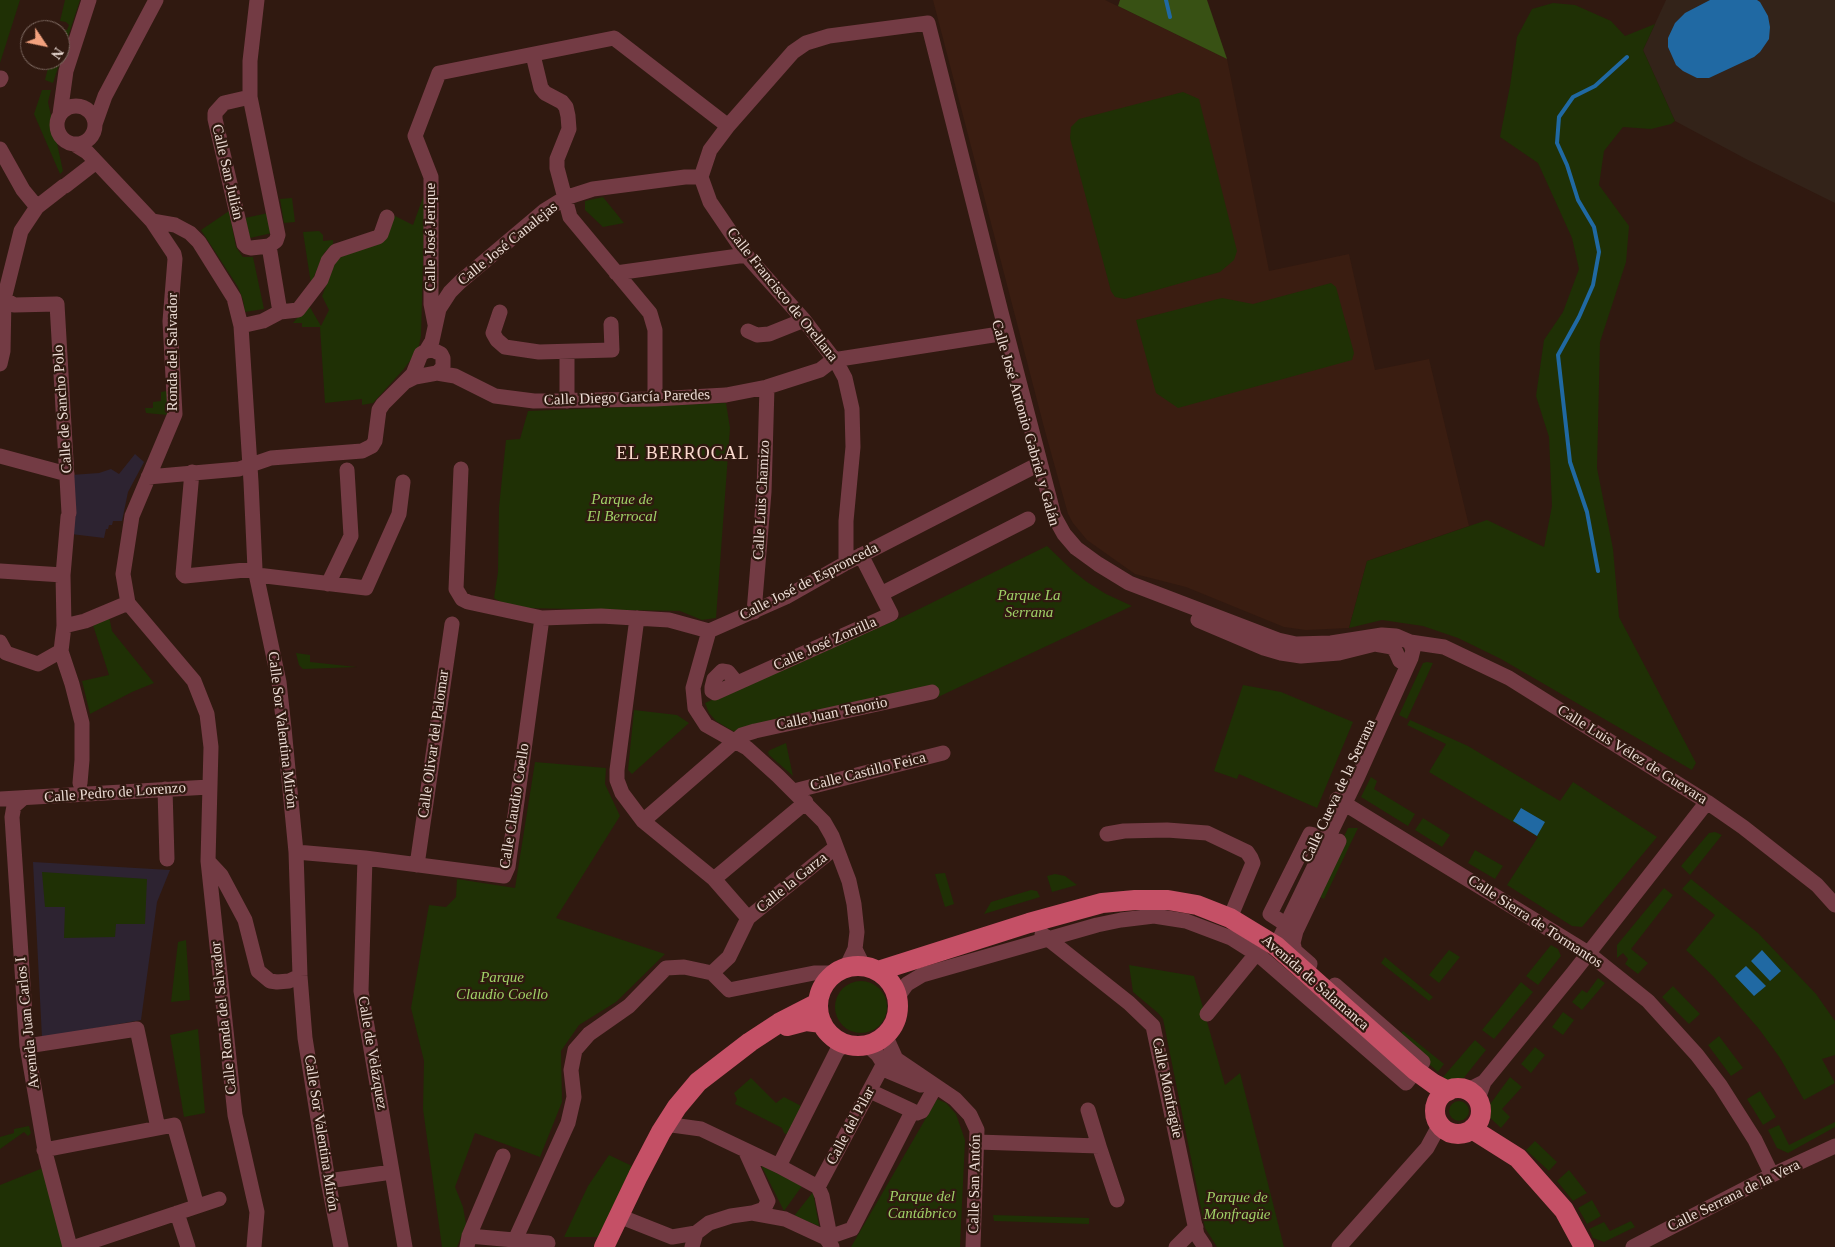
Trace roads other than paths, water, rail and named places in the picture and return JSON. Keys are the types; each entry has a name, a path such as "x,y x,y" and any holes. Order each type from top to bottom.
{"main road":[{"name":"Avenida de Salamanca","path":"845,969 915,959 1102,903 1168,900 1197,905 1230,918 1434,1084 1443,1095"},
{"name":"Avenida de Salamanca","path":"896,992 900,972 915,959"},
{"path":"845,969 896,992 898,1011 894,1023 887,1034 878,1041 867,1045 845,1044 835,1039 827,1032 818,1014 821,991 845,969"},
{"path":"604,1247 638,1176 662,1132 677,1107 698,1082 750,1042 779,1023 818,1003"},
{"path":"610,1247 672,1125 690,1100 738,1058 783,1027 806,1021 822,1024"},
{"path":"1476,1104 1461,1134 1444,1128 1436,1112 1443,1095 1454,1088 1476,1104 1518,1158 1564,1210 1584,1247"}],"street":[{"path":"86,150 64,140 57,125 66,110 66,71 89,0"},
{"path":"0,364 3,351 2,299 21,231 37,208 64,186 86,150 91,136 92,118 156,0"},
{"path":"256,0 250,61 250,97 278,235 270,246 280,312"},
{"name":"Calle José Antonio Gabriel y Galán","path":"728,126 793,52 806,43 829,36 923,23 1035,466 1050,522 1058,536 1073,555 1092,573 1109,582 1264,648 1280,653 1301,656 1339,653 1375,644 1410,642"},
{"path":"655,400 655,330 650,313 570,217 557,168 558,159 569,129 568,116 562,102 541,88 533,55 614,38 728,126 710,150 701,178"},
{"name":"Calle José Jerique","path":"434,329 431,304 431,177 415,136 439,73 533,55"},
{"name":"Calle San Julián","path":"250,97 224,102 215,113 215,118 244,244 251,248 270,246"},
{"path":"66,110 81,106 92,118"},
{"path":"0,148 23,190 37,208"},
{"name":"Ronda del Salvador","path":"86,150 152,221 175,259 170,321 175,414 132,516 123,574 128,604"},
{"name":"Calle José Canalejas","path":"148,477 238,469 250,466 260,460 271,458 358,452 367,449 372,446 377,436 377,420 383,404 413,374 429,363 430,346 439,309 450,292 544,211 565,198 593,189 685,177 701,178"},
{"name":"Calle Francisco de Orellana","path":"701,178 710,202 746,256 804,320 837,363 845,378 852,409 853,447 846,520 846,563"},
{"path":"241,326 264,321 280,312 298,310 321,280 328,261 336,250 378,237 381,234 387,217"},
{"name":"Calle Sor Valentina Mirón","path":"152,221 175,225 190,233 199,242 234,298 241,326 256,572 278,682 296,852 300,976 305,1038 328,1181 341,1247"},
{"path":"165,240 185,230"},
{"path":"616,273 746,256"},
{"path":"431,284 435,292 439,294 450,292"},
{"name":"Calle de Sancho Polo","path":"2,299 14,305 57,304 68,474 68,515 63,574 64,626 61,651"},
{"path":"500,312 493,335 505,347 538,352 612,350 611,324"},
{"path":"748,331 757,335 770,334 804,320"},
{"path":"820,370 833,360 1002,333"},
{"name":"Calle José Antonio Gabriel y Galán","path":"1002,333 1054,516 1064,534 1076,548 1129,583 1278,640 1296,644 1321,644 1382,635 1396,636 1410,642"},
{"path":"567,352 567,401"},
{"path":"820,370 845,378 864,355"},
{"name":"Calle Diego García Paredes","path":"429,363 495,396 567,401 655,400 726,395 766,387 820,370"},
{"name":"Calle Luis Chamizo","path":"754,612 764,492 766,387"},
{"path":"0,456 68,474"},
{"name":"Calle José de Espronceda","path":"709,630 786,597 861,555 1035,466"},
{"path":"461,469 456,589 458,594 468,602 542,618 601,616 669,620 709,630 693,688 695,708 706,725 748,748 806,802 824,822 832,836 849,881 857,932 845,969 729,990 712,973 684,967 666,968 629,1006 589,1034 575,1050 571,1070 574,1098 568,1123 515,1240"},
{"path":"328,584 351,536 347,470"},
{"path":"192,472 183,574 185,576 256,572 328,584 366,588 399,514 403,482"},
{"name":"Calle José Zorrilla","path":"881,594 1028,520"},
{"name":"Calle José Zorrilla","path":"737,683 891,614 861,555"},
{"path":"0,571 63,574"},
{"path":"64,626 85,621 128,604 194,681 207,714 211,747 209,787"},
{"name":"Calle Claudio Coello","path":"296,852 365,858 504,876 508,867 542,618"},
{"path":"637,618 617,780 622,793 643,821 714,879 748,918 730,957 712,973"},
{"name":"Calle Olivar del Palomar","path":"417,865 452,624"},
{"path":"0,642 6,653 38,664 61,651 82,723 80,783"},
{"name":"Calle Luis Vélez de Guevara","path":"1410,642 1444,647 1509,678 1707,802 1743,827 1817,885 1835,905"},
{"name":"Calle Cueva de la Serrana","path":"1323,837 1406,659 1410,642"},
{"path":"1375,644 1392,647 1406,659 1420,649 1430,645"},
{"name":"Calle Juan Tenorio","path":"734,742 742,735 755,731 932,692"},
{"path":"643,821 734,742"},
{"name":"Calle Castillo Feica","path":"794,791 943,753"},
{"name":"Calle Pedro de Lorenzo","path":"8,801 209,787"},
{"name":"Calle Ronda del Salvador","path":"209,787 208,861 235,1115 257,1212 254,1247"},
{"path":"165,789 166,859"},
{"name":"Avenida Juan Carlos I","path":"8,801 14,806 7,841 27,1046 44,1150 70,1247"},
{"name":"Calle Sierra de Tormantos","path":"1341,801 1588,953 1648,1001 1697,1055 1720,1085 1764,1156 1772,1175"},
{"path":"714,879 806,802"},
{"path":"1476,1104 1588,953 1707,802"},
{"path":"1107,834 1124,831 1167,830 1207,833 1247,852 1253,864 1230,918"},
{"path":"1208,1014 1266,946 1287,925 1339,841 1310,834 1270,914 1287,925 1296,951 1423,1062 1416,1071"},
{"name":"Calle la Garza","path":"748,918 836,847"},
{"name":"Calle de Velázquez","path":"365,858 361,991 405,1247"},
{"path":"208,861 221,875 245,920 258,971 270,980 277,982 289,981 300,976"},
{"path":"896,992 922,975 1105,923 1154,916 1186,921 1231,938 1266,946"},
{"name":"Calle Monfragüe","path":"1029,924 1129,1003 1153,1026 1197,1235 1205,1247"},
{"path":"27,1046 137,1029 158,1128"},
{"name":"Calle San Antón","path":"887,1034 887,1039 896,1059 955,1099 970,1116 977,1130 973,1247"},
{"path":"780,1166 837,1051 845,1044"},
{"name":"Calle San Antón","path":"867,1045 878,1055 888,1070 955,1099"},
{"name":"Calle del Pilar","path":"818,1188 883,1065"},
{"path":"870,1091 912,1112 918,1113 922,1111 933,1091"},
{"path":"1088,1110 1117,1200"},
{"path":"829,1243 852,1228 912,1112"},
{"path":"44,1150 174,1125 197,1206"},
{"path":"672,1125 701,1129 780,1166 818,1188 822,1196 828,1226 829,1243"},
{"path":"1338,1247 1444,1128"},
{"path":"977,1142 1099,1146"},
{"name":"Calle Serrana de la Vera","path":"1633,1247 1772,1175 1835,1146"},
{"path":"624,1218 675,1242 694,1240 709,1223 764,1209 768,1201 745,1150"},
{"path":"503,1156 468,1241 515,1240 548,1243"},
{"path":"328,1181 392,1172"},
{"path":"766,1196 785,1219"},
{"path":"75,1247 219,1199"},
{"path":"177,1213 188,1247"},
{"path":"752,1213 785,1219 829,1243"},
{"path":"1176,1247 1196,1227"}],"water":[{"path":"1710,0 1757,0 1768,16 1770,27 1769,39 1754,57 1709,78 1697,78 1676,65 1668,47 1668,38 1675,23 1685,13"},
{"path":"1521,808 1545,822 1537,836 1513,821"},
{"path":"1762,950 1781,971 1770,981 1751,961"},
{"path":"1746,966 1766,986 1754,996 1735,976"}],"waterway":[{"path":"1166,0 1170,17"},
{"path":"1598,571 1587,512 1570,462 1558,355 1579,317 1593,285 1599,252 1594,227 1578,200 1567,165 1557,143 1559,117 1573,97 1595,86 1627,57"}],"district":[{"name":"EL BERROCAL","path":"683,454"}],"park label":[{"name":"Parque de El Berrocal","path":"622,508"},
{"name":"Parque La Serrana","path":"1029,604"},
{"name":"Parque Claudio Coello","path":"502,986"},
{"name":"Parque del Cantábrico","path":"922,1206"},
{"name":"Parque de Monfragüe","path":"1237,1206"}]}
